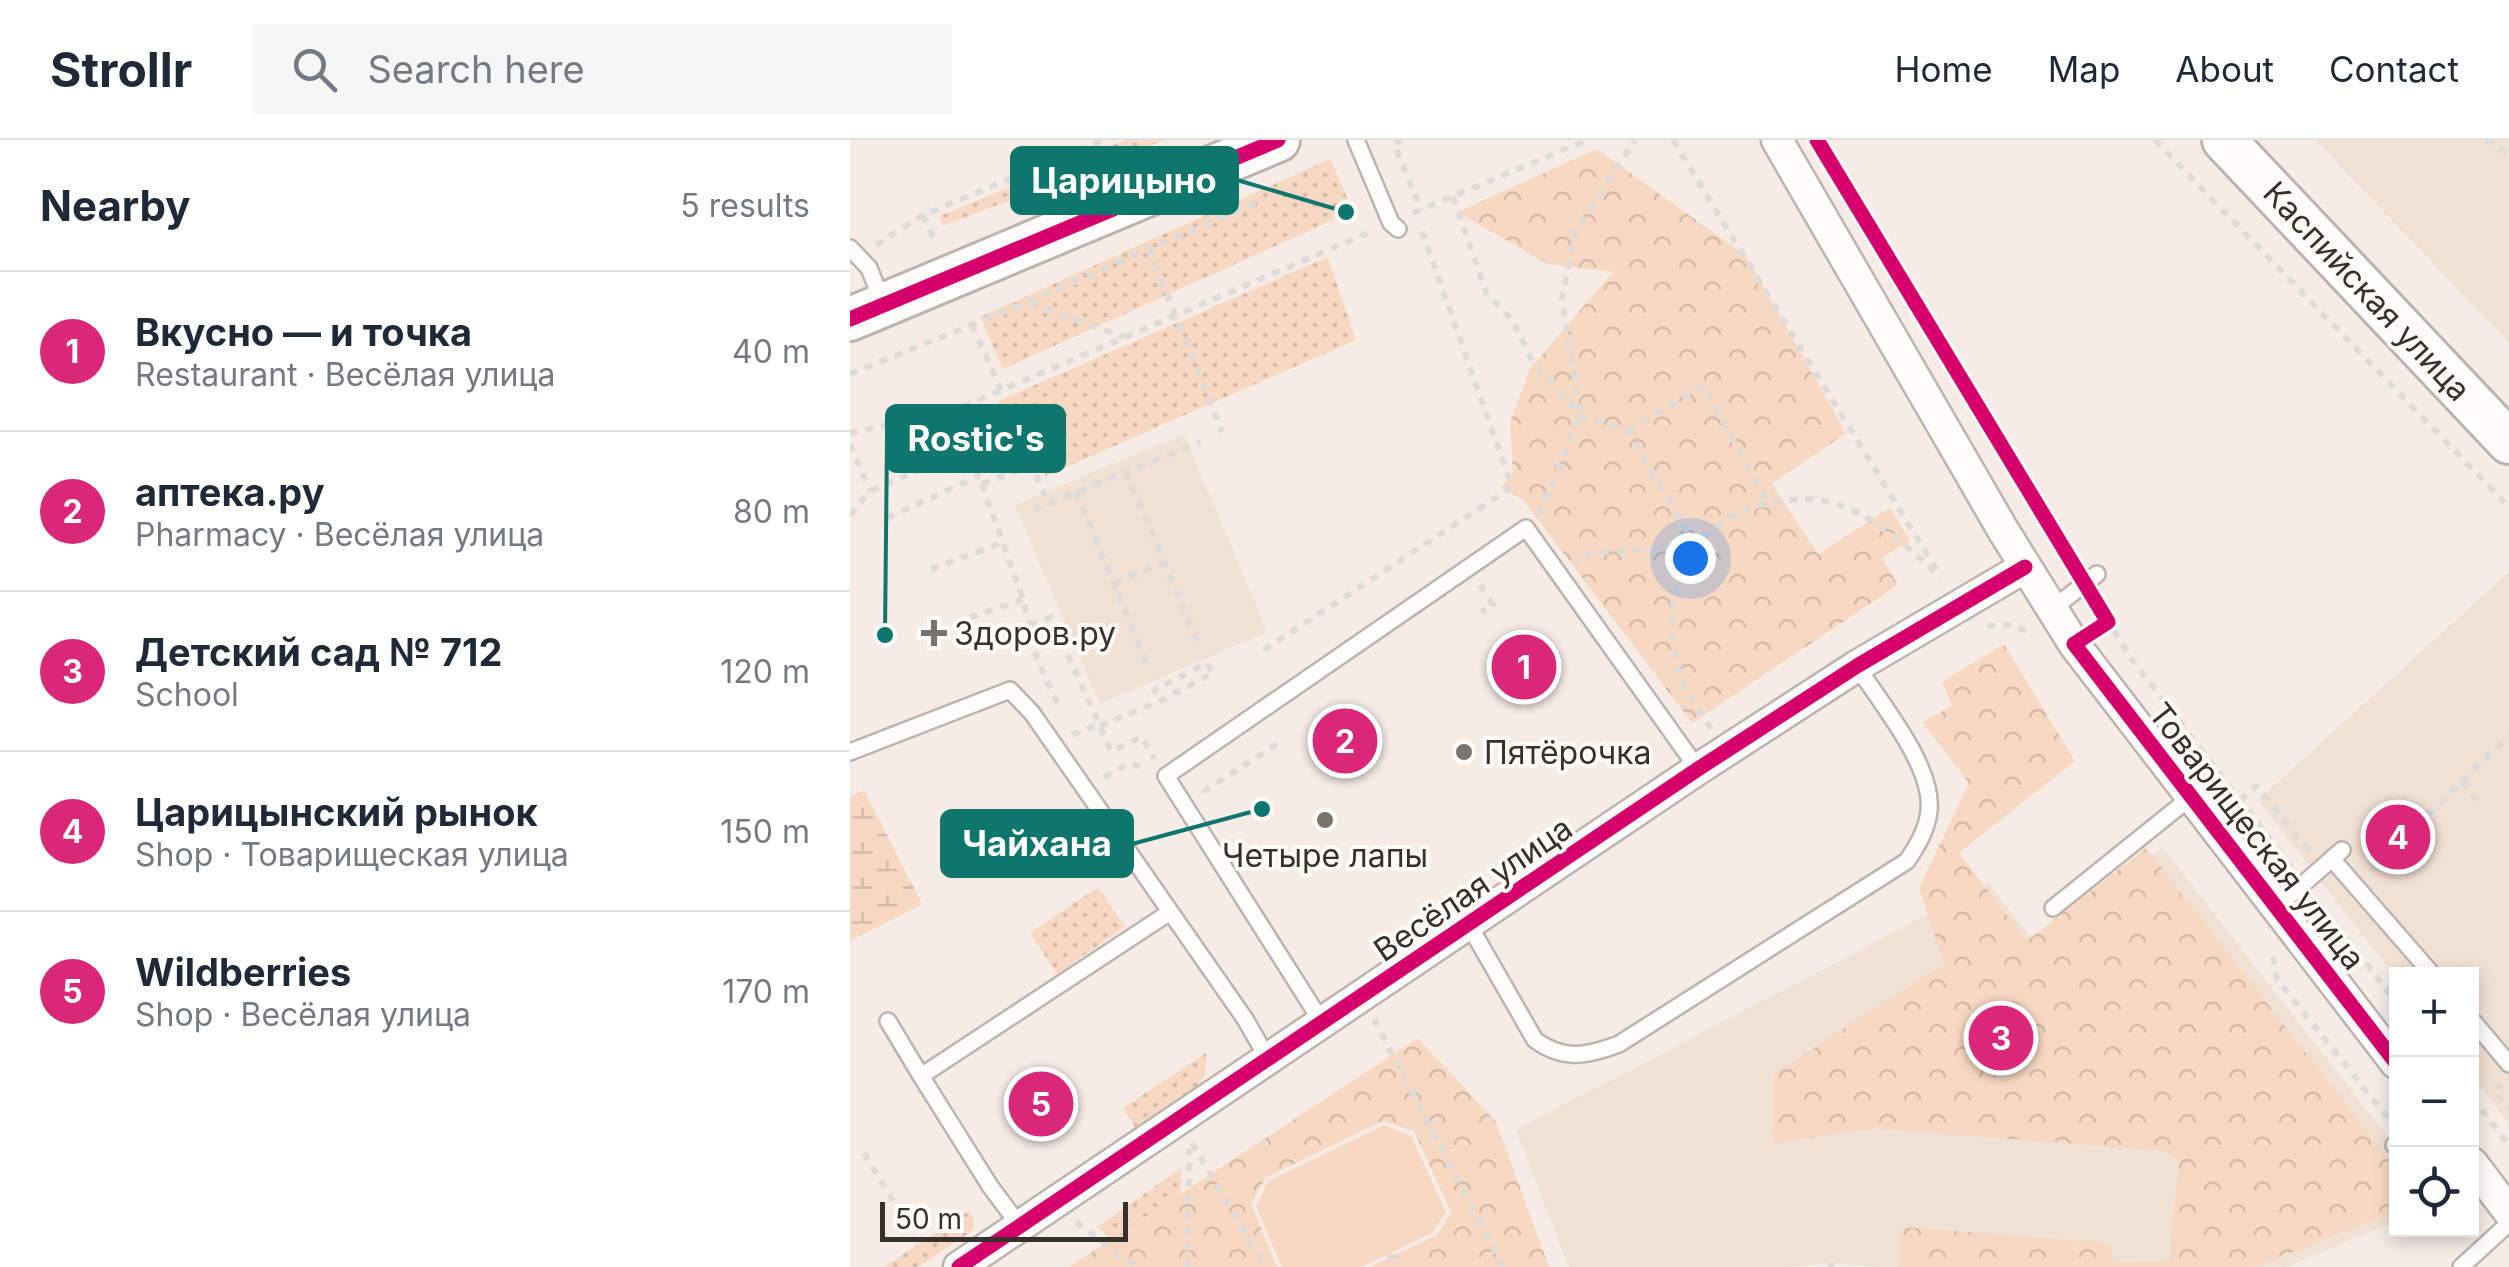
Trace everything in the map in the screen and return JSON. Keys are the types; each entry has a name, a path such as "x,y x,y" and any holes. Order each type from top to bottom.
{"main road":[{"name":"Каспийская улица","path":"2224,140 2509,442"},
{"path":"867,312 1253,145"}],"street":[{"name":"Товарищеская улица","path":"1777,140 2052,610 2391,1057"},
{"name":"Весёлая улица","path":"958,1267 1698,769 1857,666 2025,567"},
{"path":"2479,1171 2509,1212"}],"lane":[{"path":"1356,140 1392,228"},
{"path":"854,252 869,268 867,312"},
{"path":"1323,1024 1166,776 1526,528 1698,769"},
{"path":"2052,610 2090,579"},
{"path":"1468,925 1535,1040 1551,1051 1570,1056 1592,1054 1619,1044 1907,861 1922,838 1929,810 1925,775 1857,666"},
{"path":"850,752 1010,690 1032,712 1245,1019 1268,1059"},
{"path":"2053,908 2191,797"},
{"path":"2278,906 2332,859 2426,967"},
{"path":"921,1076 1170,912"},
{"path":"888,1021 990,1186 1019,1225"},
{"path":"2479,1028 2509,1064"},
{"path":"2462,1267 2509,1223"}],"path":[{"path":"854,252 922,214 1103,140"},
{"path":"1264,650 1512,488 1394,143 1402,140"},
{"path":"850,433 955,410 1175,315 1392,228 1418,211 1587,140"},
{"path":"1531,535 1580,415 1562,299 1575,230 1636,140"},
{"path":"1672,140 1940,576 1886,528 1856,511 1828,502 1768,502 1717,525 1680,568 1672,604 1679,671 1711,728"},
{"path":"2155,140 2509,507"},
{"path":"2486,140 2509,155"},
{"path":"1453,197 1487,294 1512,320 1533,362 1580,415 1628,431 1696,546"},
{"path":"850,374 1257,202"},
{"path":"922,214 937,245"},
{"path":"1867,228 2090,579 2134,662 2389,993"},
{"path":"1149,250 1222,432"},
{"path":"1028,302 1124,337"},
{"path":"972,325 1001,390"},
{"path":"1628,431 1702,386 1768,502"},
{"path":"955,410 1023,599 1037,659 1058,705"},
{"path":"1034,509 1201,442"},
{"path":"850,444 870,491"},
{"path":"850,515 870,491 969,449"},
{"path":"886,518 980,480 1032,465 1048,503"},
{"path":"1126,471 1197,642"},
{"path":"1076,492 1146,662"},
{"path":"932,570 1004,542"},
{"path":"1557,570 1592,552 1696,546"},
{"path":"1114,584 1164,563"},
{"path":"1477,580 1492,605 1481,612"},
{"path":"955,623 1023,599"},
{"path":"1030,626 1051,617 1111,752 1142,737 1161,774 1130,763 1099,780 1108,794"},
{"path":"1071,735 1160,701 1212,673 1207,663 1154,690 1160,701"},
{"path":"1064,720 1080,750"},
{"path":"2355,886 2509,735"},
{"path":"1196,796 1284,740"},
{"path":"2462,782 2480,804"},
{"path":"2240,800 2256,786 2332,859"},
{"path":"1374,1018 1503,1267"},
{"path":"2509,1086 2506,1081 2494,1091 2509,1108"},
{"path":"2479,1105 2507,1139"},
{"path":"1188,1267 1189,1138 1266,1267"},
{"path":"864,1153 914,1236"},
{"path":"1071,1219 1136,1267"},
{"path":"1389,1254 1397,1267"}],"shaded area":[{"path":"2315,140 2509,140 2509,343 2434,264"},
{"path":"1184,434 1267,632 1100,704 1015,505"},
{"path":"2509,572 2509,1124 2479,1084 2479,967 2389,969 2258,800"},
{"path":"2163,848 2389,1139 2389,1224 2286,1267 1883,1267 1831,1263 1787,1267 1569,1267 1516,1130 1988,883 2038,946"}],"green space":[{"path":"1126,140 1165,140 943,226 939,216"},
{"path":"1597,149 1746,256 1846,433 1772,484 1818,554 1890,508 1910,541 1882,558 1898,585 1692,723 1523,500 1500,488 1513,474 1510,422 1530,369 1613,272 1547,264 1457,212"},
{"path":"1330,159 1353,211 1003,369 980,317"},
{"path":"1328,257 1356,340 1046,476 1033,450 1018,455 998,401"},
{"path":"2004,644 2075,761 1959,853 2027,941 2146,848 2389,1160 2389,1214 2254,1267 1899,1267 1902,1227 2107,1243 2116,1263 2169,1261 2179,1162 2165,1151 1874,1128 1773,1143 1774,1074 1944,964 1919,888 1969,783 1922,722 1952,706 1942,682"},
{"path":"864,790 922,904 850,941 850,797"},
{"path":"1098,887 1125,927 1057,974 1030,933"},
{"path":"1418,1038 1496,1122 1549,1267 1369,1267 1437,1235 1451,1212 1414,1131 1383,1121 1265,1178 1251,1204 1277,1267 1069,1267"},
{"path":"1206,1053 1206,1068 1194,1091 1137,1130 1123,1108"},
{"path":"1384,1125 1411,1136 1446,1212 1432,1233 1361,1267 1282,1267 1256,1207 1268,1181"},
{"path":"1181,1168 1181,1267 1148,1267 1097,1227"},
{"path":"970,1210 972,1231 918,1267 884,1267"}],"cycle path":[{"path":"850,319 1278,140"},
{"path":"1817,140 2108,622 2074,644 2391,1057"},
{"path":"959,1267 1698,769 1857,666 2025,567"}],"place":[{"name":"Царицыно","path":"1346,212"},
{"name":"Здоров.ру","path":"934,633"},
{"name":"Rostic's","path":"885,635"},
{"name":"Вкусно — и точка","path":"1524,667"},
{"name":"аптека.ру","path":"1345,741"},
{"name":"Пятёрочка","path":"1464,752"},
{"name":"Чайхана","path":"1262,809"},
{"name":"Четыре лапы","path":"1325,820"},
{"name":"Царицынский рынок","path":"2398,837"},
{"name":"Детский сад № 712","path":"2001,1038"},
{"name":"Wildberries","path":"1041,1104"}]}
